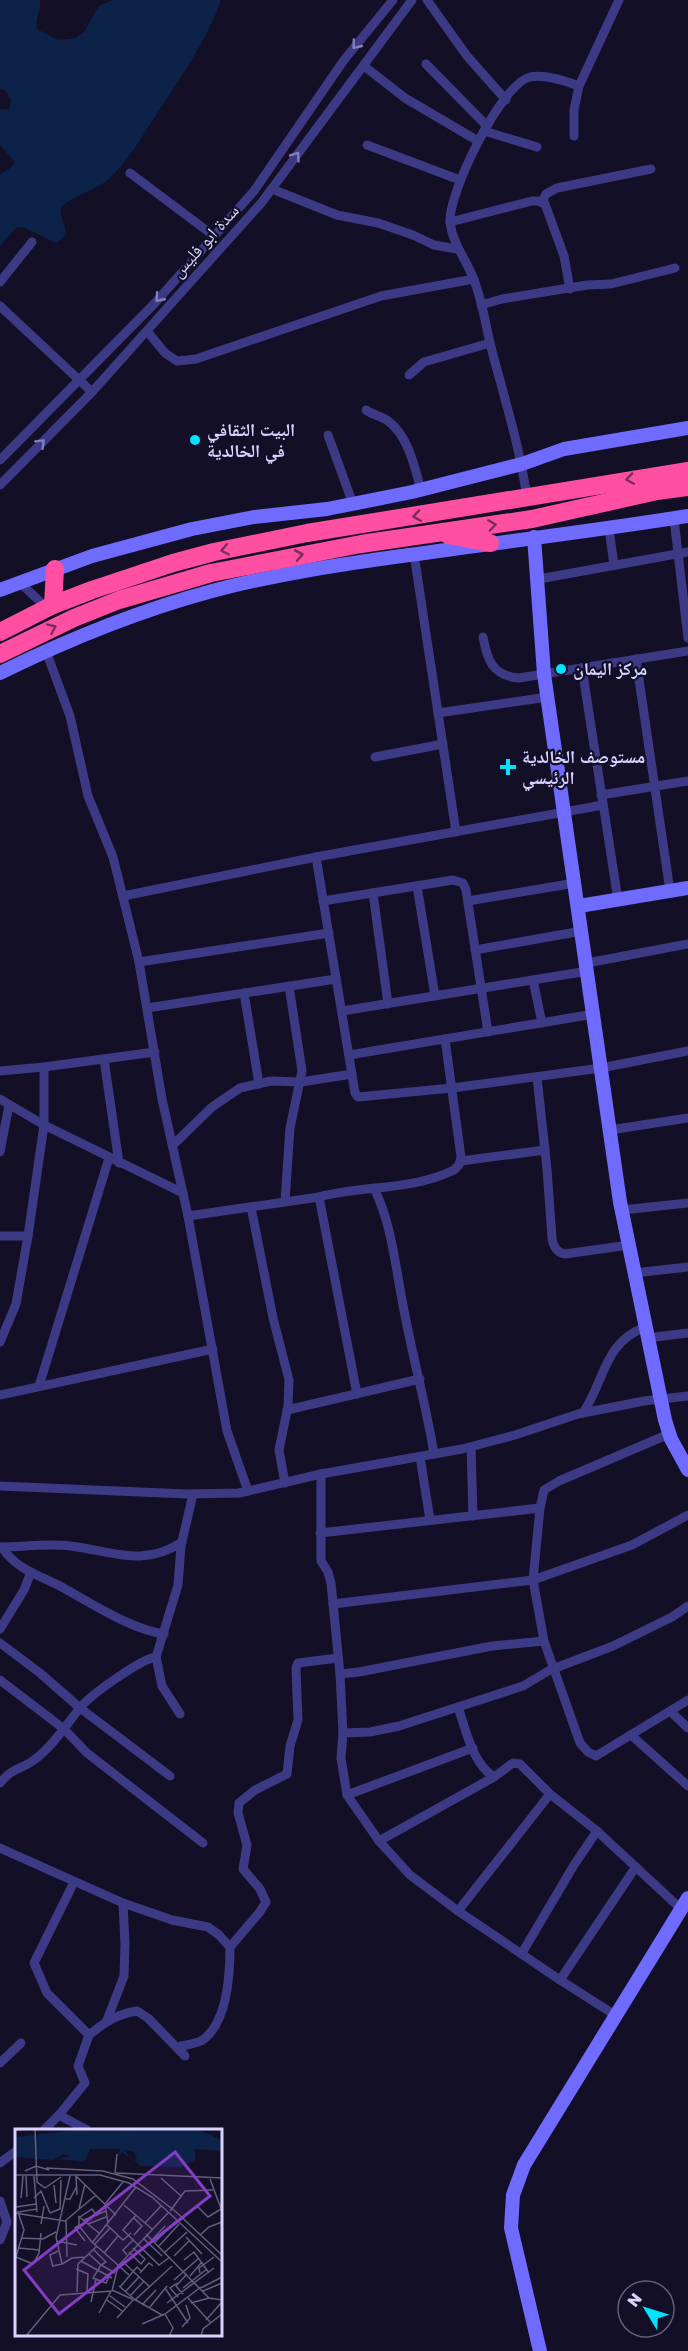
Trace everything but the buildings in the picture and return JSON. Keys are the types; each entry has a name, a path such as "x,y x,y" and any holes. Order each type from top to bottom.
{"highway":[{"path":"0,632 50,606 142,573 256,543 688,471"},
{"path":"0,654 74,618 119,600 211,573 258,562 435,532 532,519 657,491 688,487"},
{"path":"435,532 490,543"},
{"path":"256,543 258,562"},
{"path":"50,606 55,569"}],"street":[{"name":"سدة ابو فليس","path":"0,460 154,304 254,191 344,60 393,0"},
{"name":"سدة ابو فليس","path":"0,484 92,392 272,189 412,0"},
{"path":"428,0 467,56 506,100"},
{"path":"574,136 574,110 579,86 619,0"},
{"path":"426,64 485,128 537,147"},
{"path":"364,66 405,98 478,141"},
{"path":"527,498 522,464 474,279 457,249 450,222 451,208 460,180 485,128 523,81 531,77 546,78 579,86"},
{"path":"367,145 460,180"},
{"path":"570,289 564,256 542,202 546,194 557,188 651,170"},
{"path":"130,173 214,236"},
{"path":"272,189 337,215 378,223 434,245 457,249"},
{"path":"450,222 532,201 542,202"},
{"path":"0,282 32,242"},
{"path":"481,306 502,299 587,285 611,284 675,268"},
{"path":"147,331 165,353 177,361 196,359 381,296 474,279"},
{"path":"0,306 92,392"},
{"path":"409,375 424,362 490,343"},
{"path":"366,410 388,420 396,429 413,463 421,490"},
{"path":"0,590 92,556 192,529 254,517 353,504 421,490 522,464 564,449 688,428"},
{"path":"328,435 353,504"},
{"path":"0,673 123,619 213,591 310,570 681,518 688,638"},
{"path":"609,529 614,565"},
{"path":"534,537 544,674 622,1210 660,1399 669,1434 688,1470"},
{"path":"538,579 683,553"},
{"path":"414,554 456,832"},
{"path":"19,582 50,606"},
{"path":"483,637 489,662 506,676 519,678 688,651"},
{"path":"46,651 70,716 85,785 113,857 139,962 162,1099 188,1216 227,1431 248,1491"},
{"path":"636,660 670,891"},
{"path":"582,668 618,900"},
{"path":"438,713 548,697"},
{"path":"375,757 443,744"},
{"path":"602,795 688,781"},
{"path":"123,896 316,857 603,806"},
{"path":"316,857 355,1093 361,1098 601,1068 688,1051"},
{"path":"323,901 458,881 465,886 488,1032"},
{"path":"468,901 575,883"},
{"path":"417,886 435,996"},
{"path":"579,906 688,888"},
{"path":"373,893 388,1004"},
{"path":"475,950 582,931"},
{"path":"139,962 329,933"},
{"path":"342,1011 533,980 688,944"},
{"path":"147,1008 336,979"},
{"path":"533,980 542,1023"},
{"path":"285,1201 290,1128 302,1071 289,986"},
{"path":"244,993 259,1083"},
{"path":"349,1055 594,1014"},
{"path":"188,1216 319,1197 345,1190 410,1184 451,1172 457,1168 461,1161 445,1039"},
{"path":"0,1071 155,1052"},
{"path":"104,1059 119,1163"},
{"path":"0,1342 15,1304 28,1236 44,1125 44,1067"},
{"path":"173,1145 228,1094 240,1088 271,1081 301,1082 352,1074"},
{"path":"537,1077 552,1238 557,1251 565,1254 629,1245"},
{"path":"0,1099 44,1125 183,1193"},
{"path":"0,1152 9,1105"},
{"path":"610,1130 688,1118"},
{"path":"461,1161 545,1150"},
{"path":"39,1386 109,1158"},
{"path":"374,1188 386,1217 392,1240 434,1455"},
{"path":"319,1197 357,1394"},
{"path":"622,1210 688,1203"},
{"path":"251,1207 273,1318 289,1380 287,1410 279,1450 285,1483"},
{"path":"0,1236 28,1236"},
{"path":"634,1273 688,1267"},
{"path":"583,1413 615,1347 627,1335 646,1332 688,1333"},
{"path":"0,1395 213,1349"},
{"path":"287,1410 420,1379"},
{"path":"0,1486 226,1494 321,1474 434,1455 583,1413 688,1396"},
{"path":"669,1434 559,1481 544,1490 533,1580 544,1641 580,1743 588,1752 596,1756 688,1700"},
{"path":"471,1446 473,1516"},
{"path":"420,1457 430,1520"},
{"path":"321,1474 321,1561 328,1572 333,1604 340,1674 343,1733 341,1758 347,1795 379,1841 410,1875 458,1911 615,2015"},
{"path":"180,1714 162,1686 156,1657 178,1585 182,1542 193,1494"},
{"path":"321,1533 402,1526 430,1520 540,1508"},
{"path":"333,1604 533,1580 632,1545 688,1515"},
{"path":"164,1634 155,1633 110,1614 31,1572 5,1553 1,1546 70,1546 145,1558 182,1542"},
{"path":"0,1629 24,1590 31,1572"},
{"path":"343,1733 370,1732 399,1726 523,1686 554,1669 598,1653 672,1617 688,1606"},
{"path":"340,1674 492,1646 544,1641"},
{"path":"0,1643 40,1673 80,1708 170,1776"},
{"path":"0,1783 7,1774 33,1762 80,1708 131,1669 148,1658 156,1657"},
{"path":"177,2047 203,2040 218,2024 230,1973 230,1947 266,1902 260,1889 243,1869 247,1845 238,1813 239,1803 255,1791 287,1774 290,1746 298,1720 296,1668 298,1663 338,1658"},
{"path":"0,1680 64,1729 87,1753 204,1843"},
{"path":"458,1707 472,1748 485,1771 494,1777"},
{"path":"671,1712 688,1728"},
{"path":"631,1736 688,1786"},
{"path":"347,1795 472,1748"},
{"path":"379,1841 494,1777 513,1764 520,1764 550,1794 597,1831 635,1868 684,1903 524,2165 513,2195 511,2228 540,2351"},
{"path":"458,1911 550,1794"},
{"path":"522,1953 597,1831"},
{"path":"0,1848 123,1903 172,1920 208,1927 230,1947"},
{"path":"560,1980 635,1868"},
{"path":"74,1882 34,1963 47,1993 89,2035"},
{"path":"107,2020 124,1976 123,1903"},
{"path":"45,2129 85,2083 78,2066 89,2035 107,2020 122,2014 137,2012 148,2018 185,2056"},
{"path":"0,2063 21,2043"},
{"path":"59,2115 85,2129"},
{"path":"0,2163 15,2152"},
{"path":"0,2201 7,2222 0,2240"}],"water":[{"path":"0,0 40,0 37,29 58,40 76,38 84,32 99,6 113,0 221,0 193,58 129,156 109,179 70,200 62,207 61,216 65,234 56,243 23,227 17,227 0,246 0,174 12,167 15,162 0,145 0,109 9,110 11,100 6,91 0,88"}],"place":[{"name":"البيت الثقافي في الخالدية","path":"195,440"},
{"name":"مركز اليمان","path":"561,669"},
{"name":"مستوصف الخالدية الرئيسي","path":"508,767"}]}
